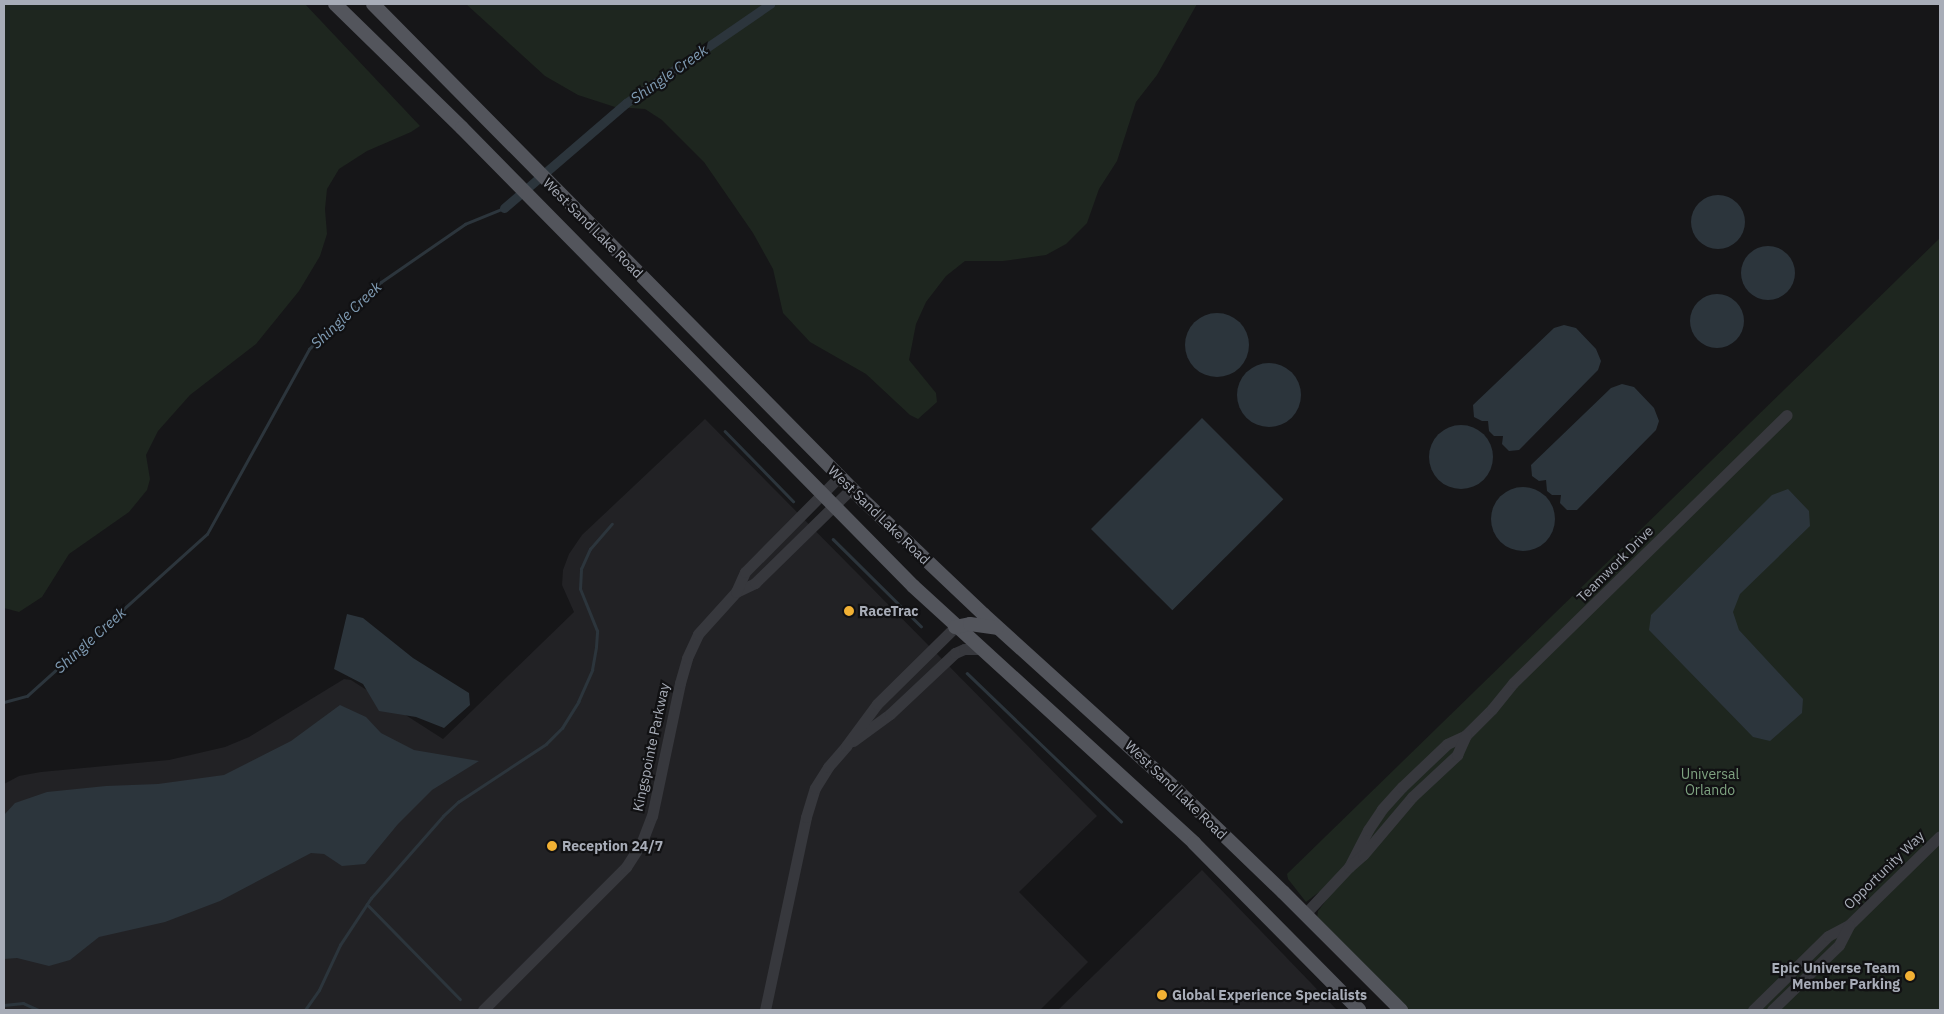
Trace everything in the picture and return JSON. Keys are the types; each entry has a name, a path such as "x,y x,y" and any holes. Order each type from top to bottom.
{"main road":[{"name":"West Sand Lake Road","path":"336,4 498,165 822,495 955,626 1178,827 1359,1010"},
{"name":"West Sand Lake Road","path":"374,4 851,489 998,628 1152,766 1401,1010"},
{"path":"955,626 970,624 998,628"}],"street":[{"name":"Teamwork Drive","path":"1305,914 1349,866 1363,855 1412,798 1457,755 1466,735 1492,709 1513,683 1787,415"},
{"name":"Kingspointe Parkway","path":"483,1010 626,867 641,844 652,816 687,658 698,634 736,592 745,572 768,546 839,477"},
{"name":"Kingspointe Parkway","path":"736,592 755,583 851,489"},
{"path":"768,546 780,558"},
{"path":"765,1010 806,817 815,788 828,767 846,746 876,704 955,626"},
{"path":"846,746 890,714 955,653 964,649 980,649"},
{"name":"Opportunity Way","path":"1753,1010 1828,936 1849,925 1940,836"},
{"name":"Opportunity Way","path":"1772,1010 1839,945 1849,925"}],"shaded area":[{"path":"1713,195 1723,195 1733,199 1741,207 1745,222 1741,237 1733,245 1723,249 1713,249 1703,245 1695,237 1691,227 1691,217 1695,207 1703,199"},
{"path":"1763,246 1773,246 1783,250 1791,258 1795,273 1791,288 1783,296 1773,300 1763,300 1753,296 1745,288 1741,278 1741,268 1745,258 1753,250"},
{"path":"1712,294 1722,294 1732,298 1740,306 1744,321 1740,336 1732,344 1722,348 1712,348 1702,344 1694,336 1690,326 1690,316 1694,306 1702,298"},
{"path":"1217,313 1235,319 1243,327 1249,345 1243,363 1235,371 1217,377 1199,371 1191,363 1185,345 1191,327 1199,319"},
{"path":"1564,325 1576,328 1596,349 1601,361 1598,370 1519,450 1509,451 1502,444 1503,436 1494,436 1489,431 1488,421 1482,421 1474,417 1473,405 1554,328"},
{"path":"1269,363 1287,369 1295,377 1301,395 1295,413 1287,421 1269,427 1251,421 1243,413 1237,395 1243,377 1251,369"},
{"path":"1622,384 1634,387 1654,408 1659,421 1656,430 1577,510 1567,510 1560,503 1561,495 1552,495 1547,491 1546,480 1539,481 1532,476 1531,465 1611,388"},
{"path":"1202,418 1283,499 1172,610 1091,529"},
{"path":"705,419 1097,816 1019,892 1088,962 1040,1010 4,1010 4,784 19,776 41,772 169,760 225,747 249,737 344,679 351,680 443,739 574,612 562,585 563,570 569,554 582,535"},
{"path":"1461,425 1479,431 1487,439 1493,457 1487,475 1479,483 1461,489 1443,483 1435,475 1429,457 1435,439 1443,431"},
{"path":"1523,487 1541,493 1549,501 1555,519 1549,537 1541,545 1523,551 1505,545 1497,537 1491,519 1497,501 1505,493"},
{"path":"1788,489 1809,511 1810,526 1740,594 1733,612 1739,630 1803,699 1802,713 1770,741 1753,737 1649,630 1651,615 1772,495"},
{"path":"347,614 363,618 413,658 469,693 470,705 444,728 416,717 379,711 363,684 334,669"},
{"path":"340,705 366,717 381,733 414,750 479,761 432,790 398,824 365,864 342,866 324,854 311,853 220,901 165,922 99,937 70,960 49,966 17,958 4,959 4,815 15,803 47,792 106,786 158,784 224,775 291,741"},
{"path":"1202,870 1337,1010 1058,1010"}],"green space":[{"path":"4,4 305,4 420,126 411,132 367,151 339,169 327,189 325,209 327,234 320,256 299,291 256,344 190,395 158,431 146,455 150,479 147,490 129,512 69,554 42,597 19,612 4,608"},
{"path":"466,4 1197,4 1157,75 1136,102 1117,161 1099,189 1087,223 1066,244 1046,255 1003,261 965,261 946,276 926,302 916,324 909,360 936,393 937,402 918,419 910,415 866,374 810,342 783,313 773,269 753,233 704,162 662,120 645,109 615,107 578,95 545,76"},
{"name":"Universal Orlando","path":"1940,238 1940,1010 1407,1010 1317,918 1318,911 1327,899 1319,892 1306,902 1288,879 1287,874"}],"waterway":[{"name":"Shingle Creek","path":"504,208 626,103 770,4"},
{"name":"Shingle Creek","path":"4,702 27,696 207,534 309,349 381,282 465,224 504,208"},
{"path":"725,431 793,501"},
{"path":"305,1010 319,990 340,945 371,898 443,816 458,802 546,744 562,728 578,702 592,670 596,647 597,631 580,589 581,569 590,549 612,524"},
{"path":"833,539 921,626"},
{"path":"967,673 1121,821"},
{"path":"367,904 460,999"},
{"path":"4,1005 23,1003 39,1010"}],"place":[{"name":"RaceTrac","path":"849,611"},
{"name":"Reception 24/7","path":"552,846"},
{"name":"Epic Universe Team Member Parking","path":"1910,976"},
{"name":"Global Experience Specialists","path":"1162,995"}]}
